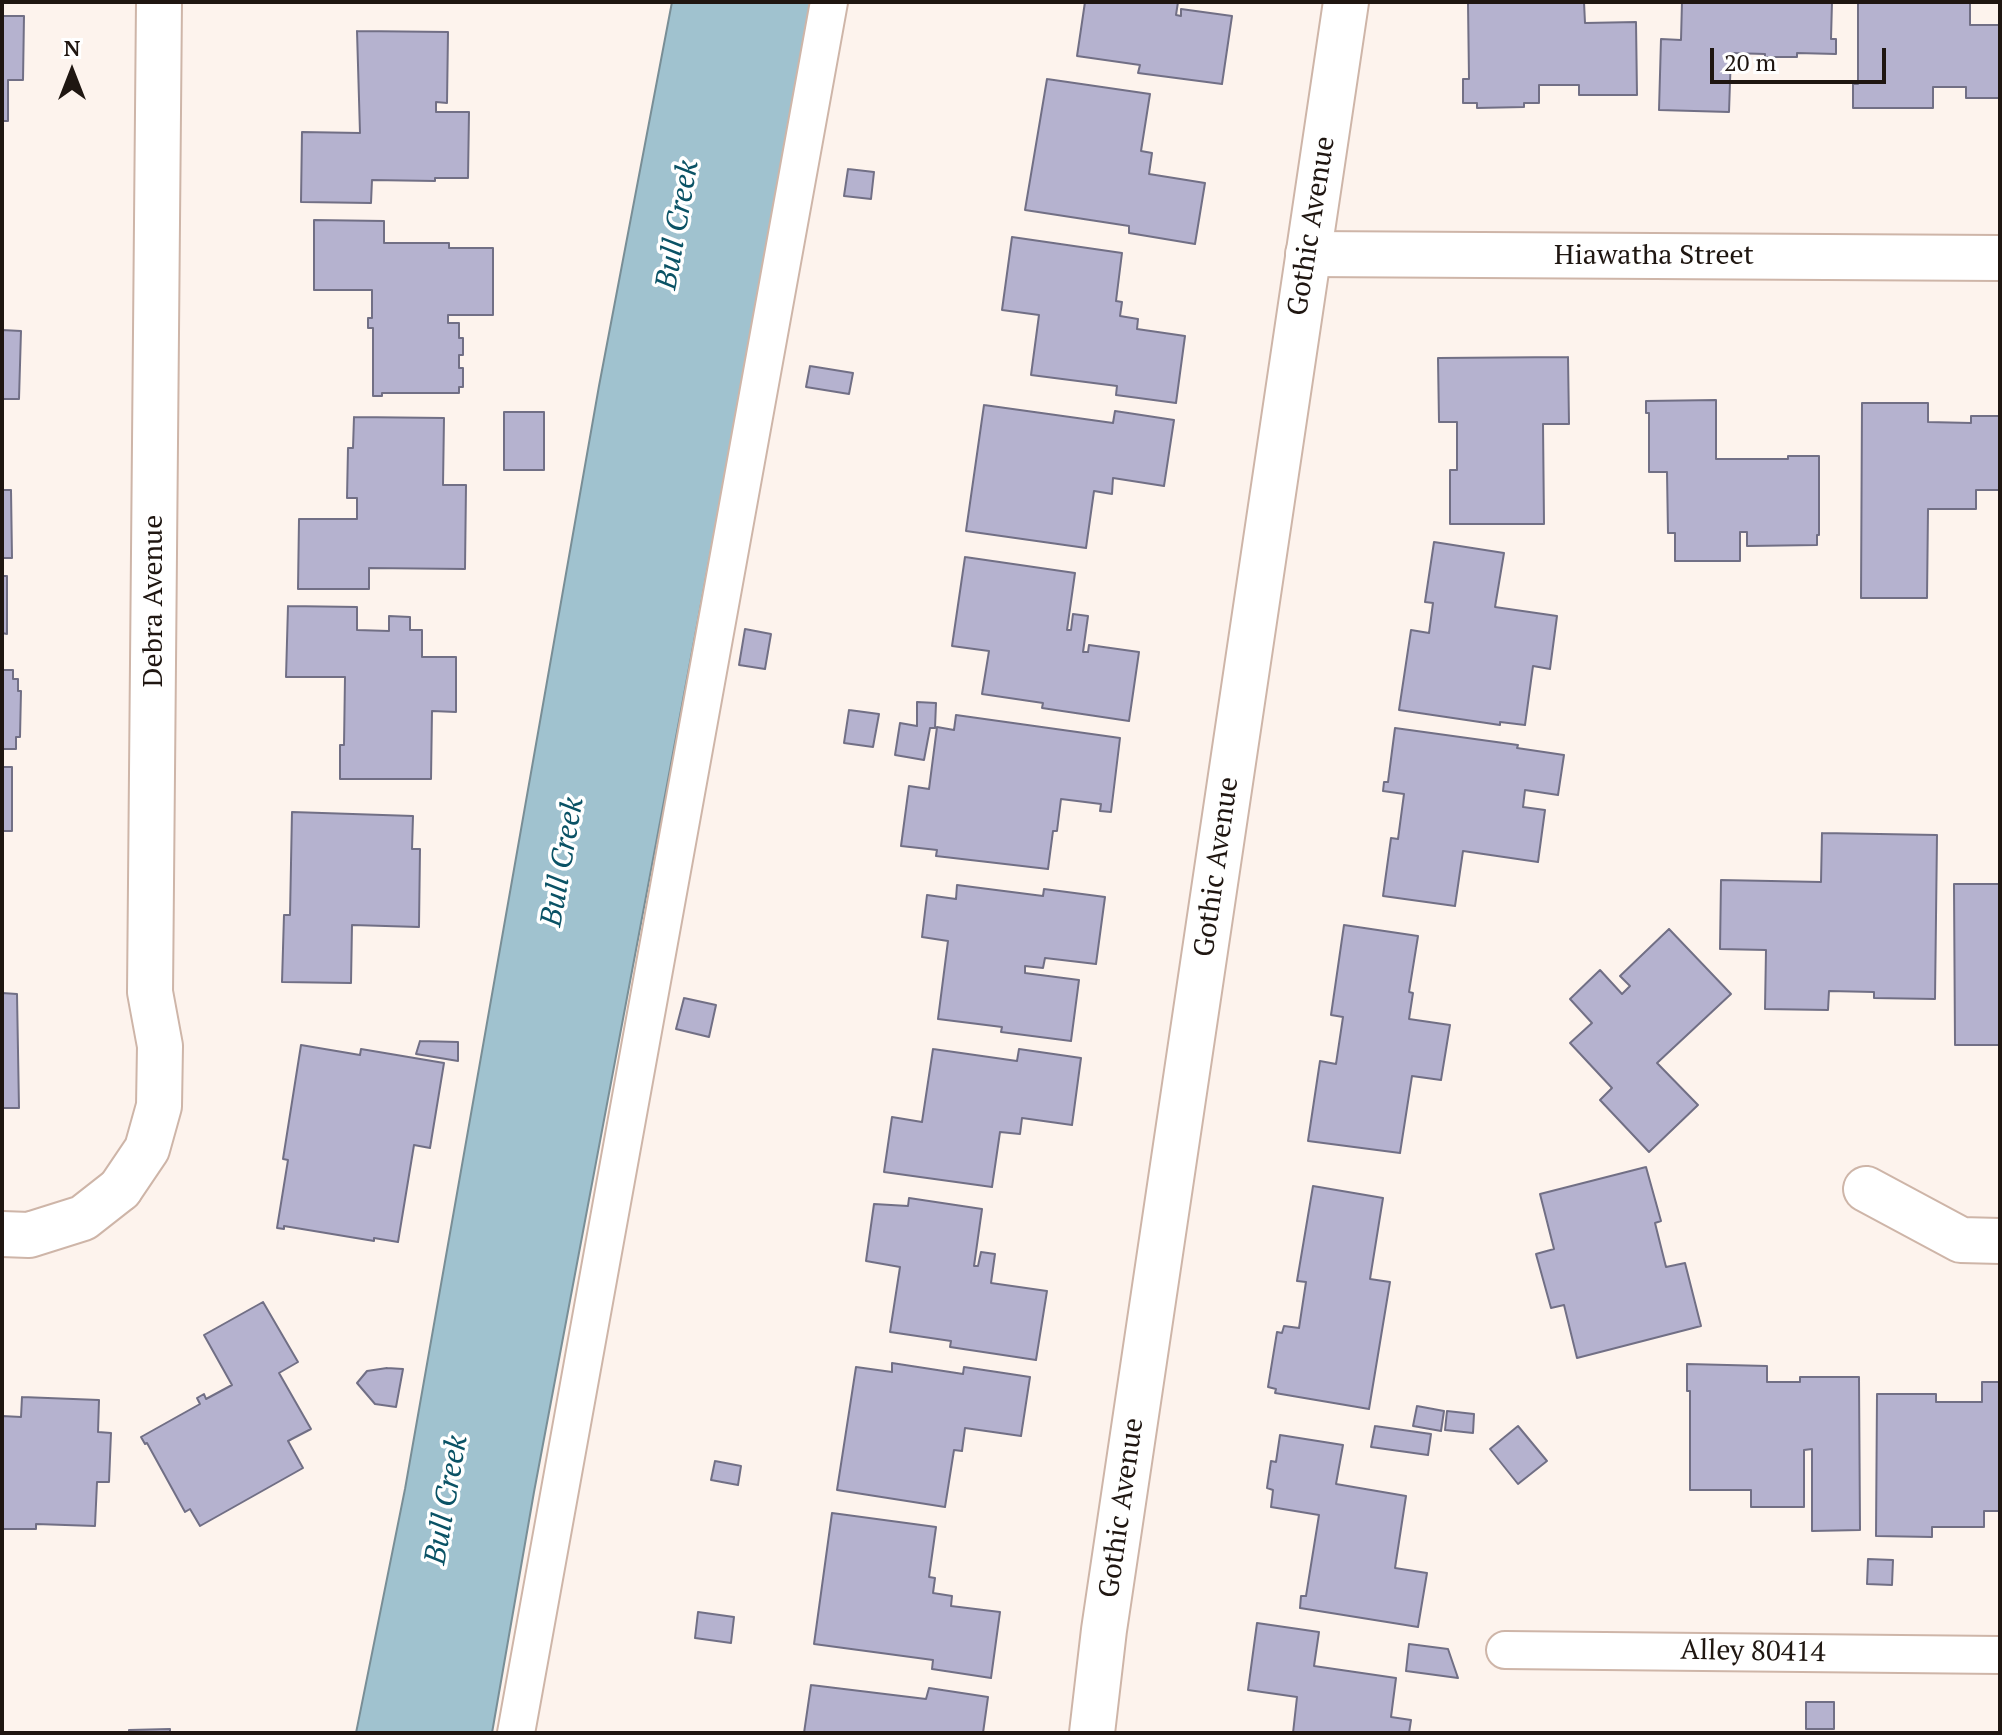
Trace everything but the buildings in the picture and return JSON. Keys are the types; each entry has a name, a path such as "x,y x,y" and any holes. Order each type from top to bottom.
{"street":[{"name":"Debra Avenue","path":"2,1234 29,1235 83,1218 120,1189 147,1149 159,1106 160,1046 150,992 159,2"},
{"name":"Gothic Avenue","path":"1092,1733 1109,1598 1346,2"},
{"name":"Hiawatha Street","path":"1308,254 2000,258"},
{"path":"1866,1189 1961,1240 2000,1241"}],"lane":[{"path":"516,1733 829,2"},
{"name":"Alley 80414","path":"1505,1650 2000,1655"}],"water":[{"name":"Bull Creek","path":"672,2 811,2 492,1733 356,1733 405,1489 599,386"}]}
